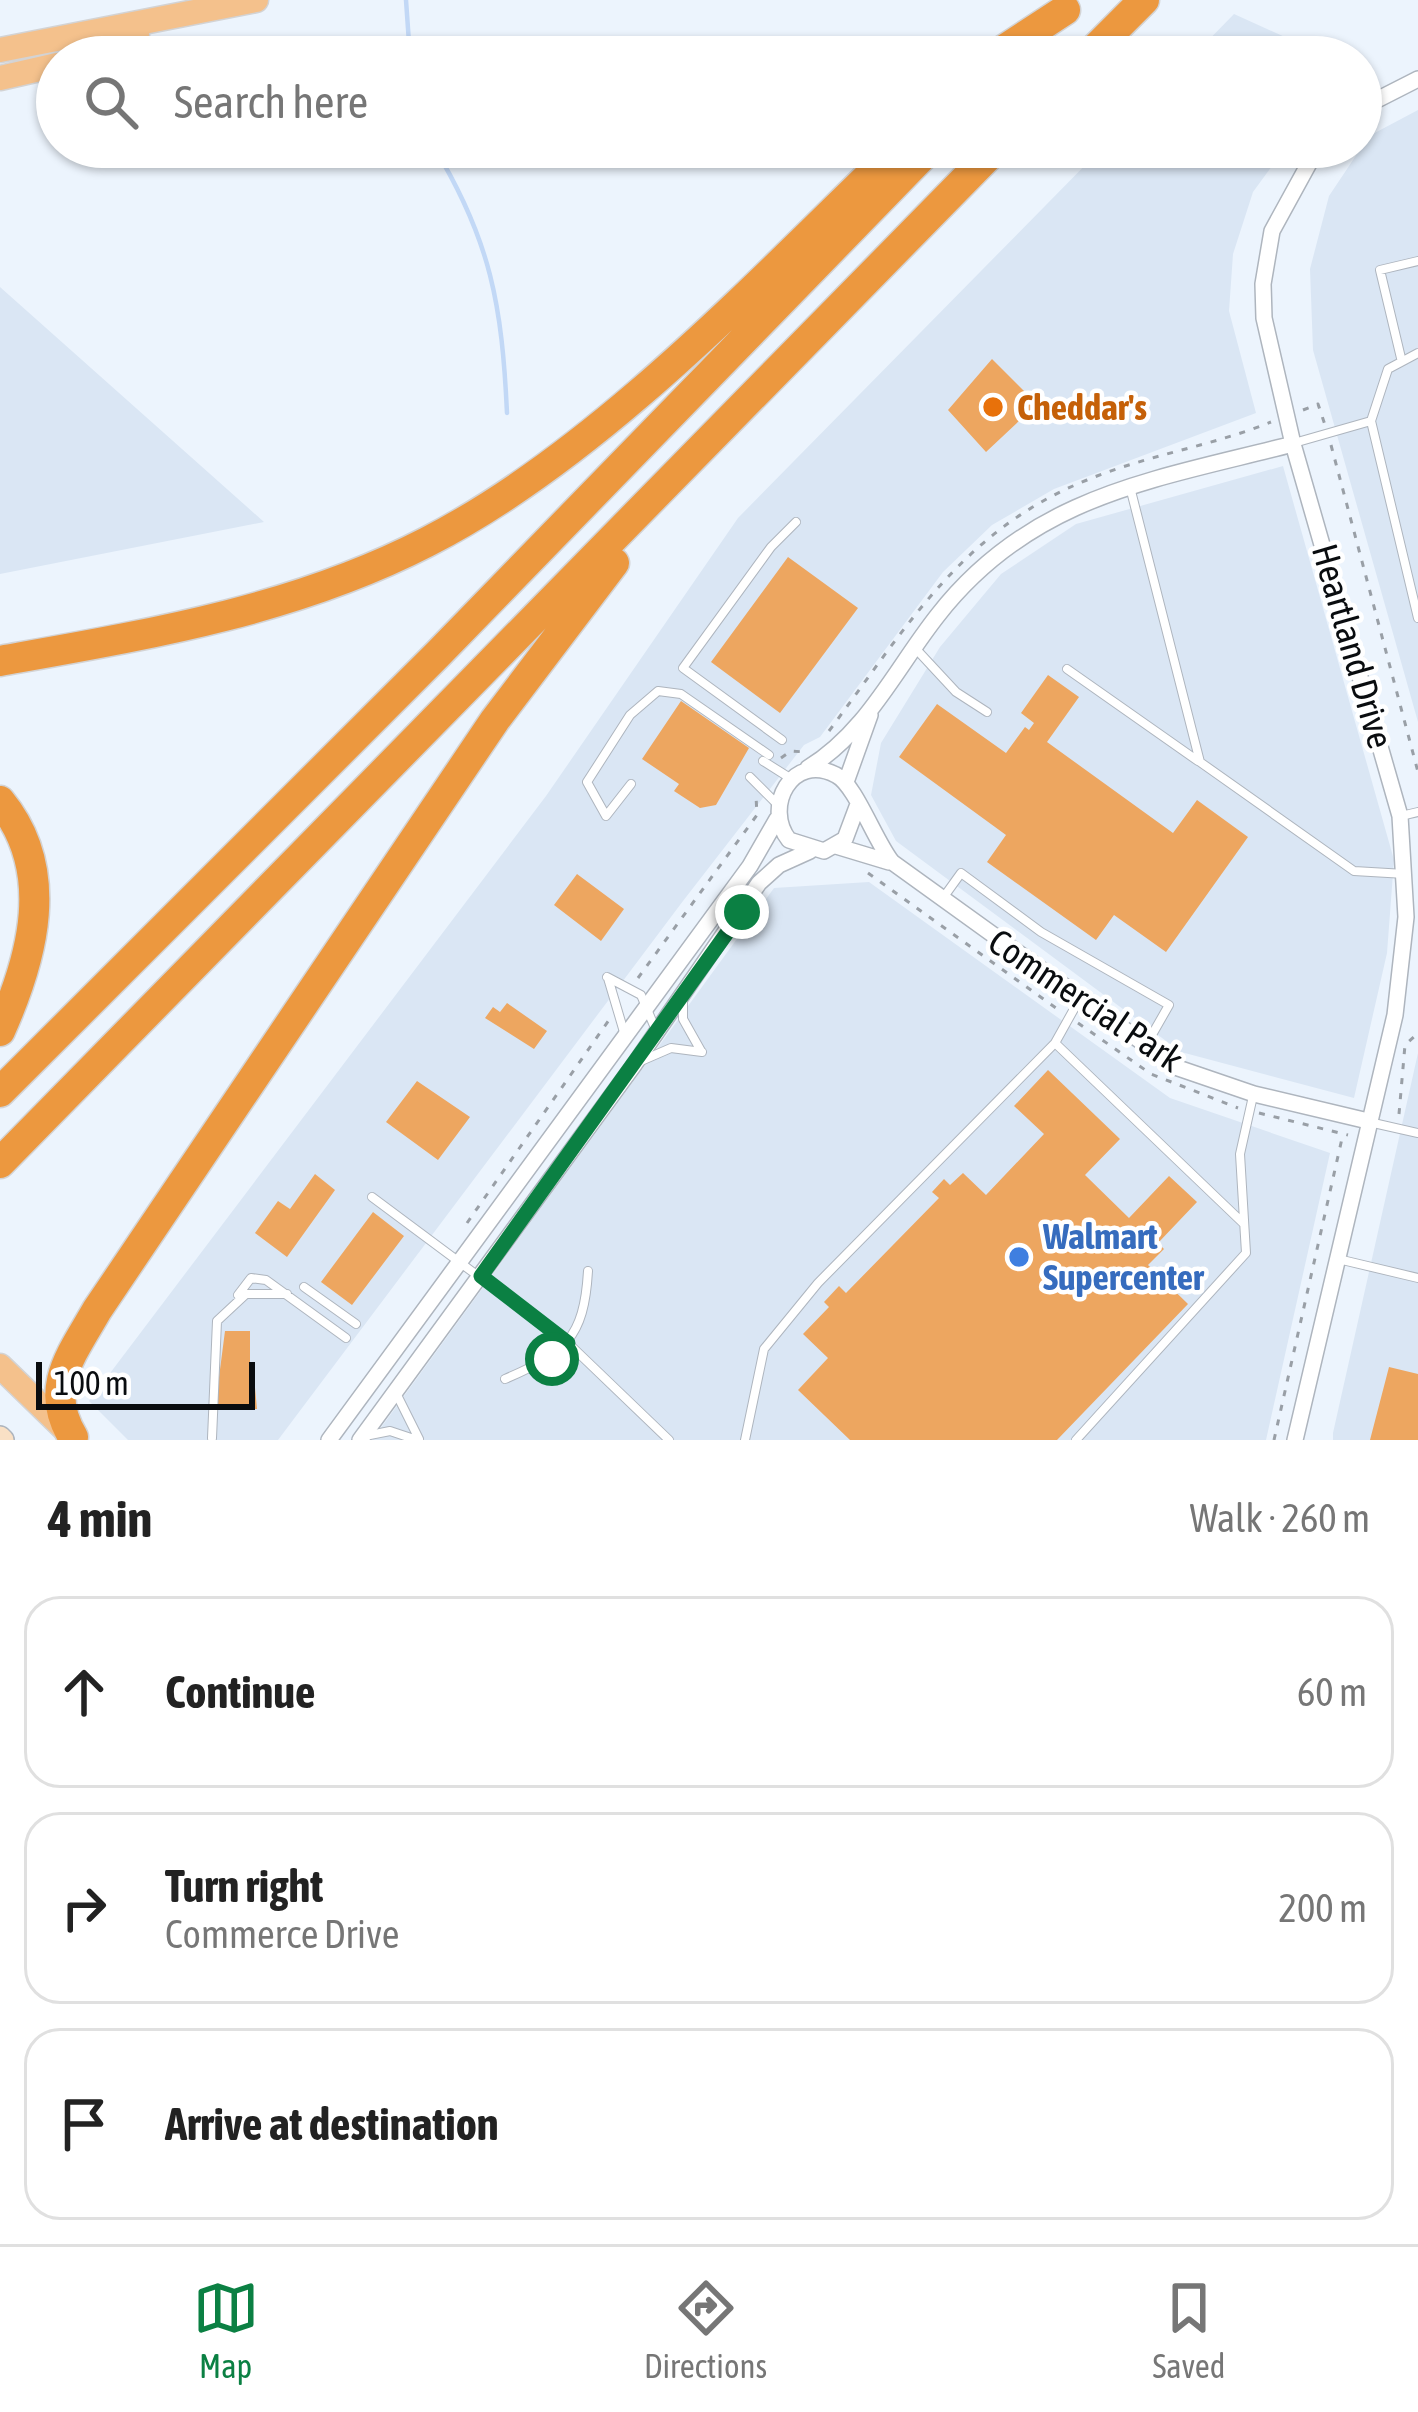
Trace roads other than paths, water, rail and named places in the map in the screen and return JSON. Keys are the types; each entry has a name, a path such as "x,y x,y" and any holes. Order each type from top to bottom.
{"highway":[{"path":"1108,36 1144,0"},
{"path":"1024,36 1070,5"},
{"path":"1040,36 1070,5"},
{"path":"0,661 155,634 267,605 368,568 482,511 607,417 749,292 877,168"},
{"path":"0,1092 438,654 912,168"},
{"path":"0,1163 976,168"},
{"path":"74,1438 60,1417 57,1392 64,1366 97,1310 553,639 790,357"},
{"path":"0,801 27,846 36,895 26,962 0,1031"},
{"path":"0,1178 127,1038"}],"main road":[{"path":"81,36 256,0"},
{"path":"134,36 173,20"},
{"path":"0,50 36,44"},
{"path":"0,78 36,69"},
{"path":"0,1366 74,1438"}],"street":[{"path":"1382,97 1418,79"},
{"name":"Heartland Drive","path":"1295,1440 1395,1015 1405,874 1400,816 1272,364 1263,284 1282,204 1305,168"},
{"path":"329,1440 750,866 793,778 827,757 871,712 964,584 1022,533 1088,499 1293,444"},
{"path":"846,782 871,712"},
{"path":"793,778 822,770 846,782 892,862"},
{"path":"836,846 853,830 857,807"},
{"path":"777,812 789,840 811,851"},
{"path":"361,1438 684,996 768,872 811,851 836,846 892,862"},
{"name":"Commercial Park","path":"892,862 1178,1068 1254,1094 1368,1121"}],"lane":[{"path":"1401,358 1380,270 1418,261"},
{"path":"1418,353 1401,358 1384,376 1371,421 1406,571 1414,581 1418,618"},
{"path":"1293,444 1371,421"},
{"path":"1130,486 1200,762"},
{"path":"782,740 683,668 770,547 796,522"},
{"path":"1406,571 1418,568"},
{"path":"915,648 956,692 987,712"},
{"path":"1067,669 1354,872 1405,874"},
{"path":"631,784 606,816 596,806 587,782 631,715 658,691 681,694 793,778"},
{"path":"750,777 777,812"},
{"path":"1400,816 1418,812"},
{"path":"942,899 962,873 1041,932 1169,1005 1145,1047"},
{"path":"624,1041 619,1005 607,977 631,987 649,1004 655,1035"},
{"path":"634,1065 671,1048 702,1052 683,1018 684,996"},
{"path":"745,1440 764,1349 818,1283 1055,1043 1078,1000"},
{"path":"1055,1043 1244,1224"},
{"path":"1076,1440 1235,1271 1246,1253 1240,1154 1254,1094"},
{"path":"1368,1121 1418,1133"},
{"path":"372,1196 568,1343 669,1440"},
{"path":"1335,1258 1418,1279"},
{"path":"505,1379 552,1359 568,1343 586,1303 588,1271"},
{"path":"212,1438 217,1321 251,1278 266,1280 346,1338"},
{"path":"304,1286 356,1324"},
{"path":"233,1301 246,1294 287,1294"},
{"path":"396,1392 418,1440"},
{"path":"361,1438 390,1431 418,1440"}],"waterway":[{"path":"406,0 409,36"},
{"path":"446,168 469,213 490,275 502,340 507,413"}],"place":[{"name":"Cheddar's","path":"993,407"},
{"name":"Walmart Supercenter","path":"1019,1257"}]}
